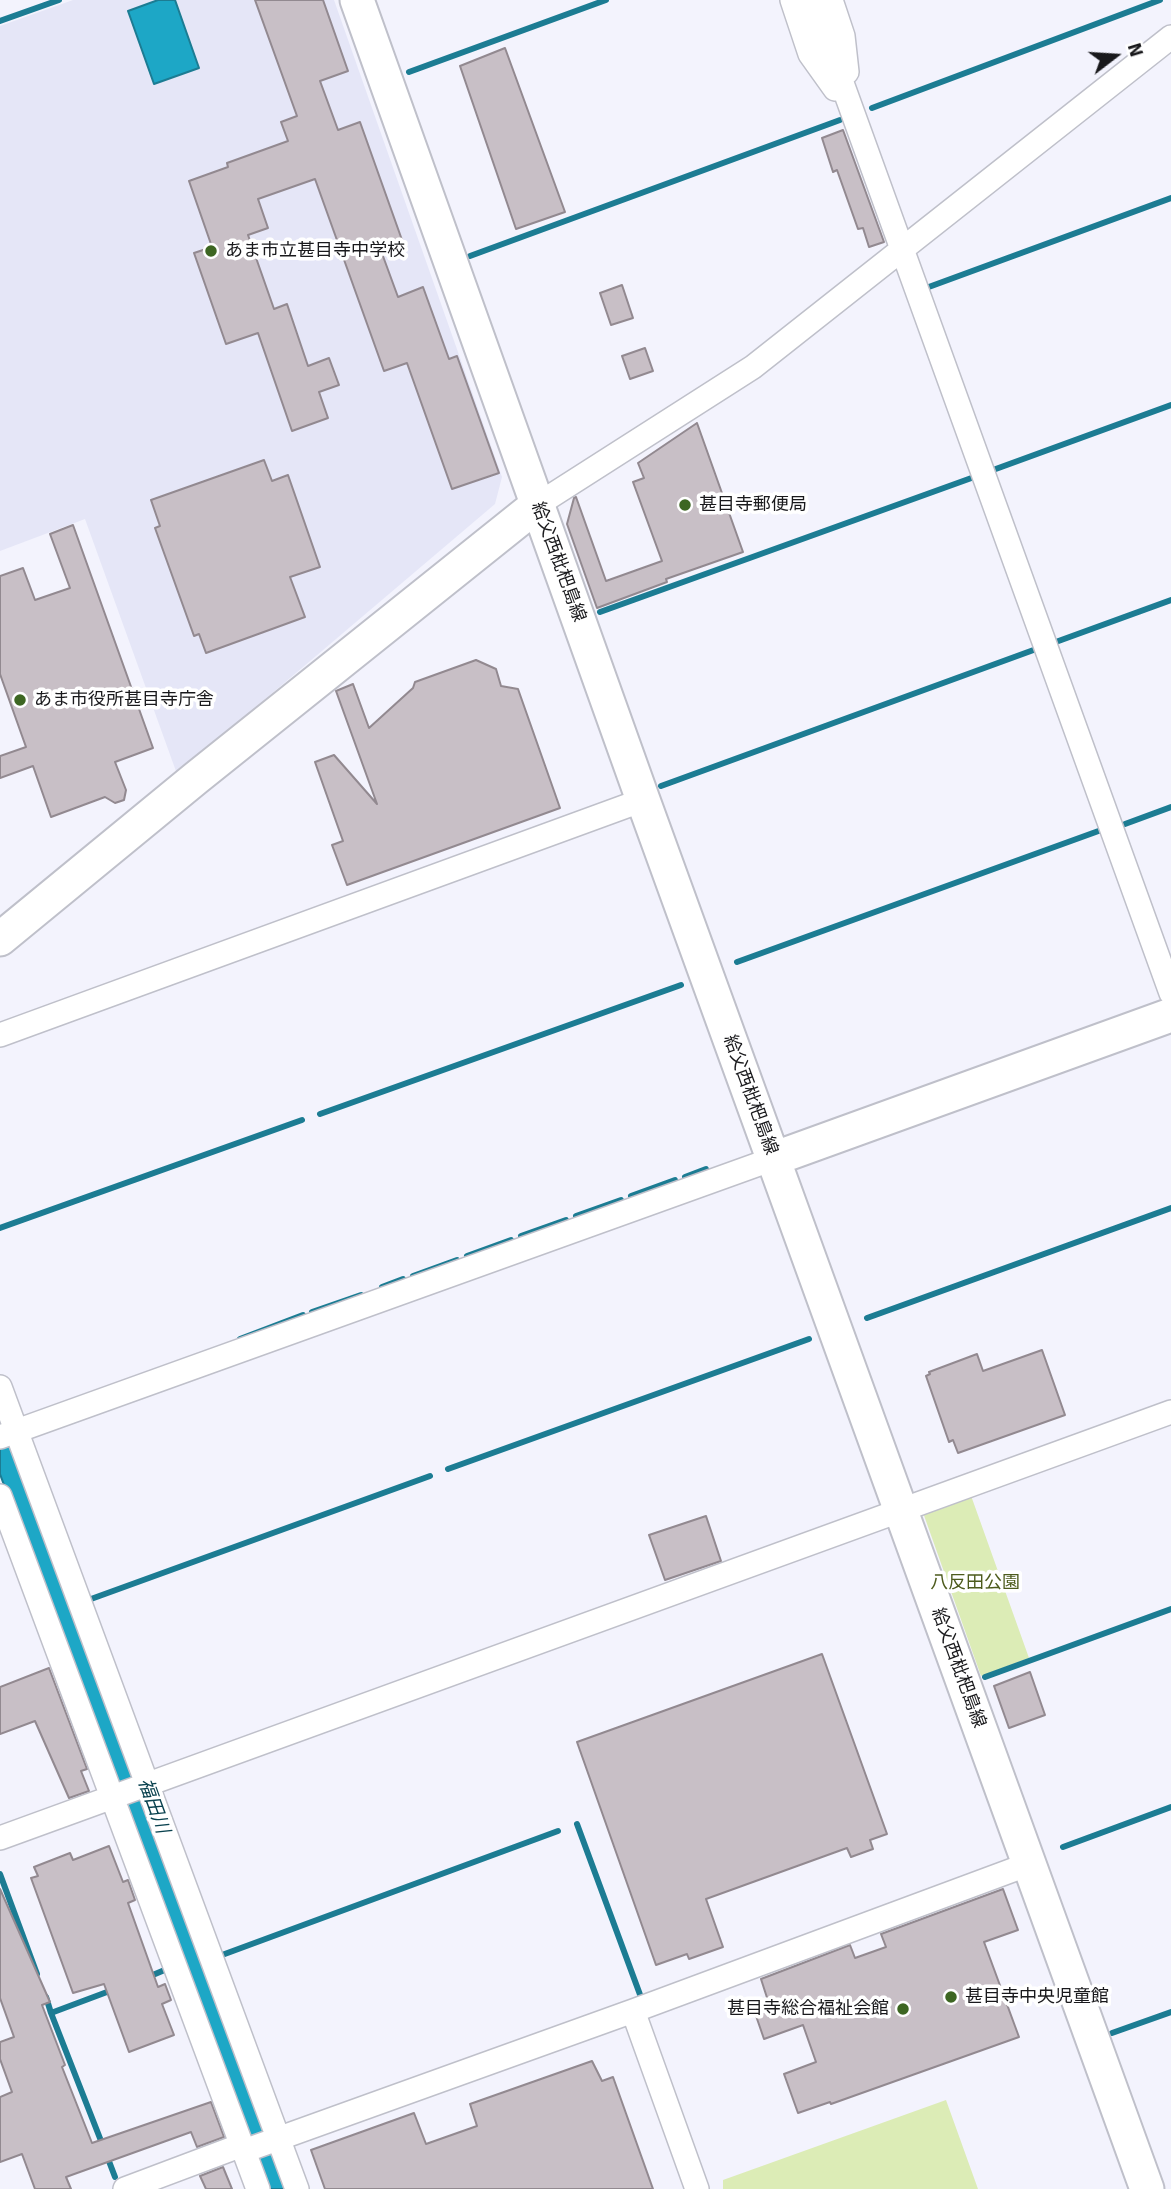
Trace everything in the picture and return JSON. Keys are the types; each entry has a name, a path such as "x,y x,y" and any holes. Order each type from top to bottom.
{"main road":[{"name":"給父西枇杷島線","path":"357,0 643,800 1147,2189"},
{"path":"0,939 537,505"},
{"path":"773,1159 1171,1015"}],"street":[{"path":"792,0 810,54 852,111"},
{"path":"812,0 1171,993"},
{"path":"831,0 843,36 852,111"},
{"path":"537,505 752,367 1171,37"},
{"path":"0,1035 643,800"},
{"path":"10,1434 773,1159"},
{"path":"0,1387 10,1434 145,1785 276,2140 297,2189"},
{"path":"0,1838 1171,1412"},
{"path":"0,1496 258,2189"},
{"path":"125,2189 276,2140 1029,1864"},
{"path":"633,2011 697,2189"}],"shaded area":[{"name":"あま市立甚目寺中学校","path":"73,0 334,0 502,477 495,504 177,774 85,519 0,551 0,26"}],"green space":[{"name":"八反田公園","path":"969,1490 1029,1658 981,1676 921,1507"},
{"path":"946,2100 978,2189 723,2189 723,2180"}],"water":[{"path":"158,0 175,0 199,68 154,84 128,11"},
{"path":"0,1412 288,2189 265,2189 0,1474"}],"building":[{"path":"255,0 323,0 348,71 320,81 338,130 360,122 402,240 380,248 398,297 423,287 449,359 457,356 499,473 452,489 407,363 384,371 315,179 258,199 268,228 248,235 274,309 287,304 308,366 329,358 339,385 319,392 328,418 292,431 258,333 226,344 194,253 212,247 189,181 228,167 227,163 288,141 281,122 297,116"},
{"path":"505,48 565,212 516,229 460,66"},
{"path":"843,130 884,242 869,247 863,228 858,229 837,170 833,172 822,138"},
{"path":"622,285 633,318 611,325 600,293"},
{"path":"645,348 653,371 630,379 622,356"},
{"path":"697,423 743,552 666,579 667,582 597,608 567,524 574,498 576,497 606,581 662,561 633,482 644,478 638,463"},
{"path":"264,460 272,481 288,475 320,567 290,577 305,617 206,653 199,634 194,636 155,528 160,526 151,500"},
{"path":"73,525 153,748 115,762 126,790 124,800 115,803 105,797 51,817 33,766 0,778 0,756 26,747 0,674 0,576 23,568 35,600 70,588 50,534"},
{"path":"476,660 496,669 501,686 518,689 560,808 347,885 332,845 343,841 315,762 334,755 377,804 336,691 353,684 369,728 413,688 415,682"},
{"path":"1042,1350 1065,1415 958,1453 953,1440 949,1442 926,1376 929,1372 977,1354 983,1371"},
{"path":"706,1516 721,1561 665,1580 649,1535"},
{"path":"822,1654 887,1834 870,1840 873,1849 851,1857 847,1848 706,1899 723,1947 689,1959 687,1954 656,1965 577,1742"},
{"path":"49,1668 87,1769 81,1771 89,1791 69,1798 35,1721 0,1734 0,1687"},
{"path":"1030,1672 1045,1715 1009,1728 994,1686"},
{"path":"109,1846 123,1882 128,1880 135,1900 128,1903 158,1987 165,1984 171,2000 162,2004 174,2035 129,2052 104,1984 73,1993 31,1878 38,1876 34,1867 70,1853 73,1860"},
{"path":"0,1889 50,2002 42,2005 65,2065 62,2067 92,2143 211,2102 224,2137 197,2147 191,2132 66,2177 71,2189 35,2189 22,2154 0,2162 0,2097 12,2092 0,2059 0,2042 14,2037 0,1998"},
{"name":"甚目寺総合福祉会館","path":"1003,1889 1018,1930 984,1942 1019,2037 831,2104 830,2102 798,2113 784,2074 816,2062 803,2025 764,2039 755,2013 770,2007 761,1979 850,1945 855,1958 886,1947 881,1934"},
{"path":"592,2061 602,2081 613,2077 653,2189 325,2189 311,2150 414,2113 426,2144 477,2126 470,2104"},
{"path":"223,2167 232,2189 206,2189 200,2176"}],"waterway":[{"path":"0,21 59,0"},
{"path":"409,72 606,0"},
{"path":"872,108 1160,0"},
{"path":"470,256 840,120"},
{"path":"926,288 1171,198"},
{"path":"993,470 1171,405"},
{"path":"600,612 977,476"},
{"path":"1053,643 1171,600"},
{"path":"661,786 1039,648 1038,646"},
{"path":"1125,824 1171,807"},
{"path":"737,962 1104,829"},
{"path":"320,1114 681,985"},
{"path":"0,1228 302,1120"},
{"path":"685,1177 706,1169"},
{"path":"631,1196 675,1180"},
{"path":"576,1216 621,1200"},
{"path":"867,1318 1171,1208"},
{"path":"521,1236 566,1220"},
{"path":"467,1256 511,1240"},
{"path":"413,1276 457,1260"},
{"path":"382,1287 403,1279"},
{"path":"312,1312 361,1295"},
{"path":"240,1339 303,1315"},
{"path":"448,1469 809,1339"},
{"path":"91,1599 430,1476"},
{"path":"985,1677 1171,1609"},
{"path":"1063,1847 1171,1807"},
{"path":"577,1824 642,2000 644,1999"},
{"path":"222,1955 558,1831"},
{"path":"0,1874 37,1974"},
{"path":"148,1977 167,1969"},
{"path":"46,1997 51,2013 115,1989"},
{"path":"1112,2033 1171,2012"},
{"path":"51,2013 103,2146"},
{"path":"107,2156 115,2177"}],"place":[{"name":"あま市立甚目寺中学校","path":"211,251"},
{"name":"甚目寺郵便局","path":"685,505"},
{"name":"あま市役所甚目寺庁舎","path":"20,700"},
{"name":"甚目寺中央児童館","path":"951,1997"},
{"name":"甚目寺総合福祉会館","path":"903,2009"}],"water label":[{"name":"福田川","path":"153,1806"}]}
